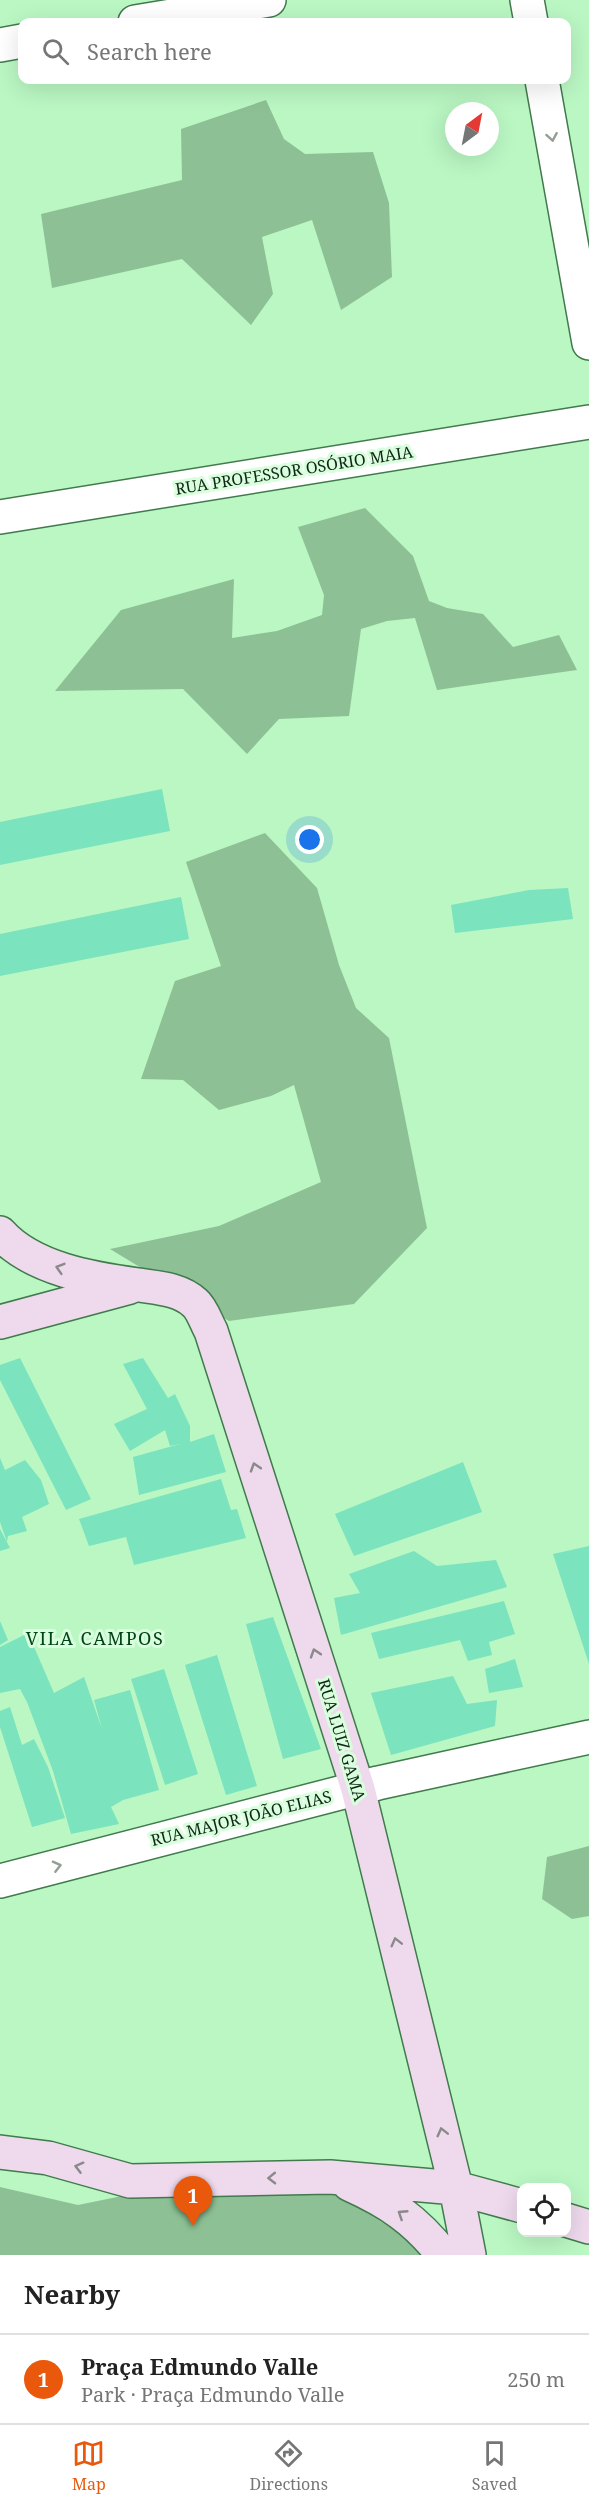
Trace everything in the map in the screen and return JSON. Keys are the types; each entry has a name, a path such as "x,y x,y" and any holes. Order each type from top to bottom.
{"street":[{"path":"159,18 269,0"},
{"path":"527,0 530,18"},
{"path":"0,45 18,42"},
{"path":"543,84 589,343"},
{"name":"RUA PROFESSOR OSÓRIO MAIA","path":"0,517 589,422"},
{"path":"0,1233 22,1251 52,1266 137,1285"},
{"path":"0,1323 137,1285"},
{"name":"RUA LUIZ GAMA","path":"137,1285 168,1288 195,1303 211,1330 358,1789 456,2188 470,2255"},
{"name":"RUA MAJOR JOÃO ELIAS","path":"0,1881 358,1789 589,1737"},
{"path":"0,2129 48,2158"},
{"path":"0,2152 48,2158 130,2181 330,2177 456,2188 517,2205"},
{"path":"330,2177 363,2191 406,2215 424,2230 443,2255"},
{"path":"571,2221 589,2227"}],"green space":[{"path":"266,100 284,139 305,154 373,152 389,203 392,277 341,310 312,220 262,237 273,294 251,325 182,259 52,288 41,214 182,180 181,129"},
{"path":"365,508 413,556 429,601 447,608 483,614 513,647 559,635 577,670 437,690 415,618 387,621 361,629 349,716 279,719 247,754 183,689 55,691 121,610 234,579 232,638 277,631 322,615 324,595 298,527"},
{"path":"265,833 317,888 339,965 356,1008 389,1038 427,1228 354,1304 229,1321 110,1249 219,1226 321,1182 294,1085 271,1096 219,1110 183,1080 141,1079 175,981 221,966 186,862"},
{"path":"589,1846 589,1916 572,1919 542,1899 547,1857"},
{"path":"0,2187 78,2205 127,2195 333,2191 419,2246 425,2255 0,2255"}],"building":[{"path":"162,789 170,831 0,865 0,822"},
{"path":"568,888 573,919 455,933 451,905 529,890"},
{"path":"181,897 189,939 0,976 0,934"},
{"path":"20,1358 91,1499 66,1510 0,1380 0,1365"},
{"path":"143,1358 168,1398 175,1394 190,1426 190,1442 214,1434 226,1472 139,1495 133,1457 180,1444 170,1446 165,1430 130,1451 114,1424 147,1409 123,1364"},
{"path":"0,1458 5,1470 25,1460 41,1480 49,1504 22,1517 27,1531 8,1536 7,1542 0,1522"},
{"path":"463,1462 482,1512 354,1556 335,1514"},
{"path":"221,1479 231,1510 237,1509 246,1538 134,1565 126,1537 89,1546 79,1519"},
{"path":"0,1529 10,1548 0,1551"},
{"path":"589,1546 589,1664 553,1554"},
{"path":"414,1551 437,1566 496,1560 507,1587 341,1635 334,1598 360,1593 349,1574"},
{"path":"504,1601 515,1634 489,1642 492,1655 468,1661 460,1640 379,1659 371,1633"},
{"path":"273,1617 321,1749 283,1759 246,1624"},
{"path":"0,1621 8,1640 0,1645"},
{"path":"28,1633 54,1693 84,1677 102,1729 94,1700 130,1690 159,1790 123,1800 111,1807 119,1824 71,1834 53,1771 27,1702 20,1689 0,1693 0,1647"},
{"path":"217,1655 257,1786 226,1795 185,1665"},
{"path":"515,1659 523,1687 489,1693 485,1669"},
{"path":"164,1669 198,1774 165,1785 131,1679"},
{"path":"453,1676 467,1704 497,1700 495,1726 391,1755 371,1693"},
{"path":"10,1707 22,1745 34,1739 48,1767 65,1818 32,1827 0,1727 0,1711"}],"place":[{"name":"Praça Edmundo Valle","path":"193,2226"}],"district":[{"name":"VILA CAMPOS","path":"95,1639"}]}
